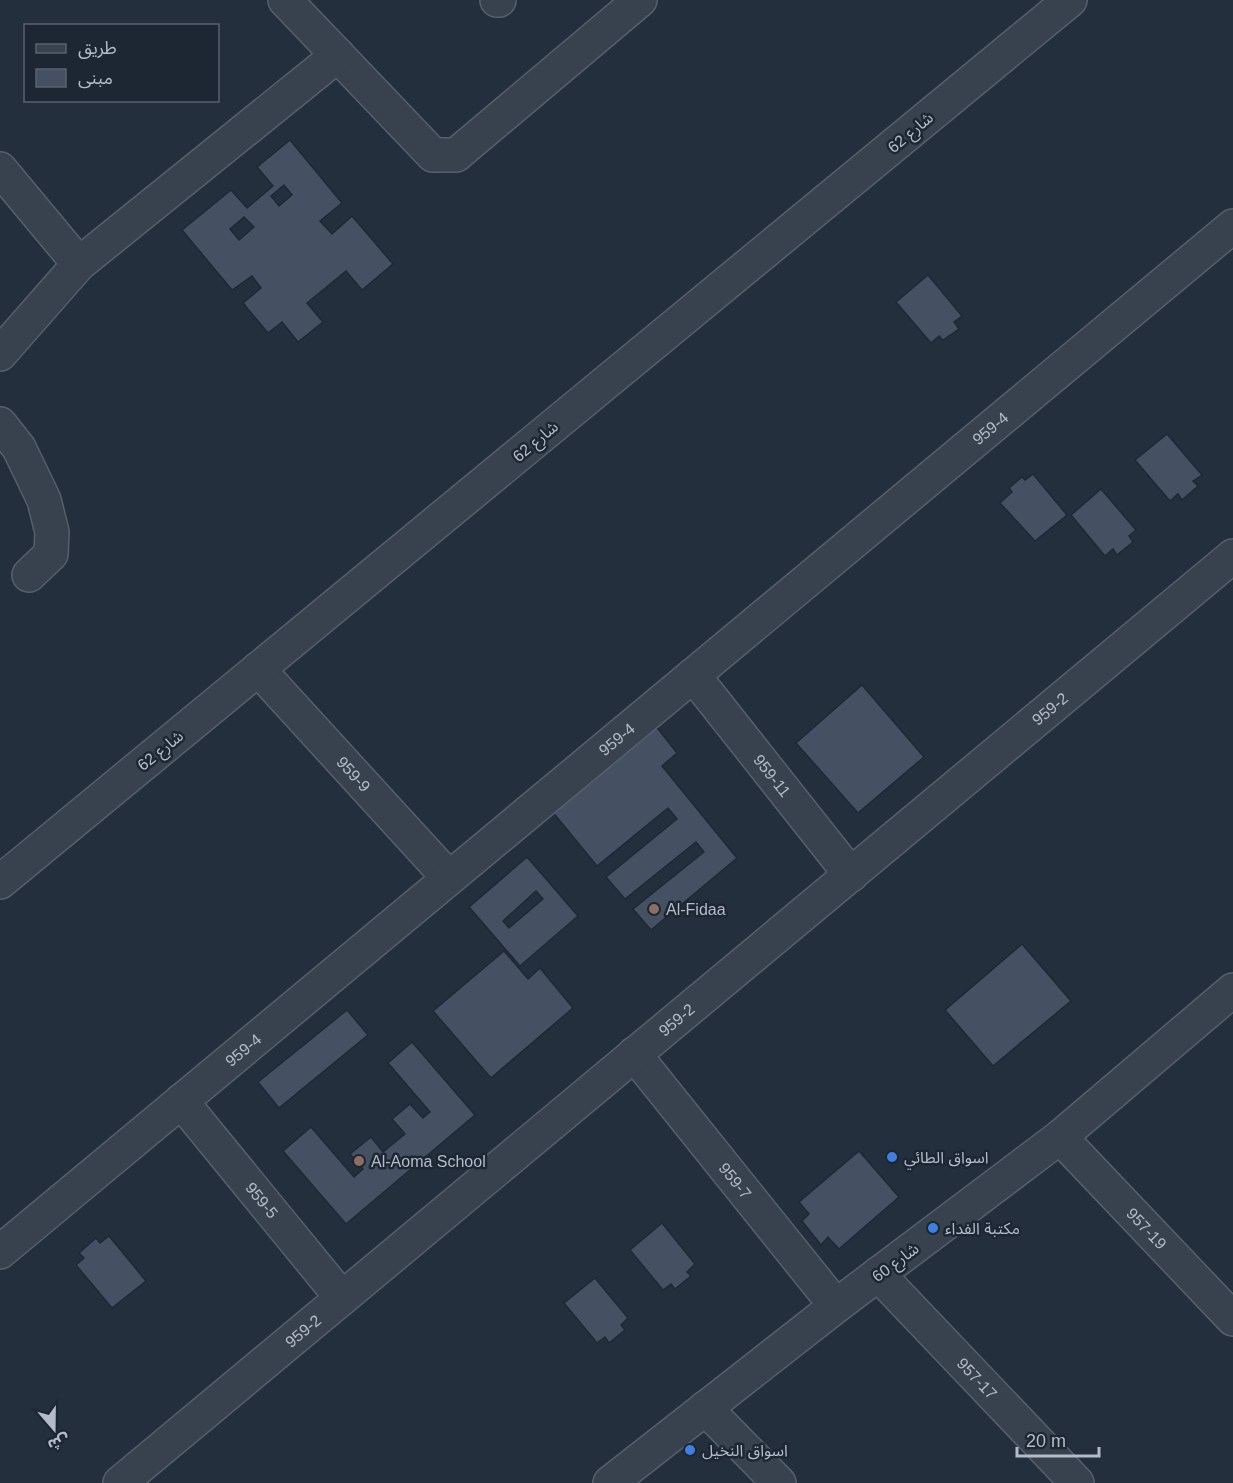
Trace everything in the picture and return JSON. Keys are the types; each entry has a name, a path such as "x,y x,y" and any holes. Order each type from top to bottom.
{"street":[{"path":"285,0 433,155 456,155 640,0"},
{"name":"شارع 62","path":"0,882 1070,0"},
{"path":"0,354 79,264 338,55"},
{"path":"0,169 79,264"},
{"name":"959-4","path":"0,1252 1233,226"},
{"path":"0,424 19,448 44,500 52,532 51,554 30,575"},
{"name":"959-2","path":"120,1483 1233,556"},
{"name":"959-9","path":"258,669 449,878"},
{"name":"959-11","path":"693,675 851,874"},
{"name":"شارع 60","path":"610,1483 836,1306 1060,1137 1229,1000"},
{"name":"959-7","path":"634,1054 836,1306"},
{"name":"959-5","path":"181,1101 342,1298"},
{"name":"957-19","path":"1060,1137 1233,1319"},
{"name":"957-17","path":"878,1274 1077,1483"},
{"path":"705,1408 779,1483"}],"building":[{"path":"290,140 342,203 320,221 332,234 352,216 393,264 362,290 346,271 307,303 323,322 298,342 282,322 268,333 243,303 261,288 252,276 232,290 182,230 231,190 247,208 273,186 257,167","holes":["284,185 292,195 279,206 271,196","244,217 254,227 239,240 230,229"]},
{"path":"928,275 962,316 954,322 959,329 943,340 939,336 931,343 896,302"},
{"path":"1167,434 1202,475 1193,481 1198,486 1182,500 1178,494 1170,501 1135,460"},
{"path":"1033,474 1067,515 1035,541 1000,503 1012,492 1009,488 1022,477 1025,480"},
{"path":"1101,489 1136,530 1129,536 1133,542 1117,555 1113,549 1105,556 1071,515"},
{"path":"862,685 924,757 858,813 796,743"},
{"path":"655,725 677,753 662,766 737,858 651,930 633,909 704,852 696,842 625,899 606,877 677,819 668,808 597,866 551,810"},
{"path":"527,857 578,916 520,966 469,907","holes":["536,891 543,899 509,928 503,921"]},
{"path":"1022,944 1071,1001 993,1066 945,1010"},
{"path":"504,951 528,979 540,968 573,1008 491,1078 433,1011"},
{"path":"347,1010 368,1035 279,1108 258,1082"},
{"path":"412,1042 475,1115 346,1224 283,1151 311,1127 354,1177 363,1169 350,1154 371,1137 383,1152 405,1134 392,1119 410,1104 423,1118 430,1112 388,1063"},
{"path":"859,1151 899,1197 839,1249 828,1237 821,1245 802,1221 809,1214 799,1202"},
{"path":"662,1223 695,1264 687,1272 691,1276 675,1289 671,1284 663,1290 630,1250"},
{"path":"109,1236 146,1281 112,1308 76,1265 84,1258 79,1253 96,1238 100,1243"},
{"path":"595,1278 628,1318 621,1325 625,1330 609,1343 605,1337 597,1343 564,1303"}],"place":[{"name":"Al-Fidaa","path":"654,909"},
{"name":"اسواق الطائي","path":"892,1157"},
{"name":"Al-Aoma School","path":"359,1161"},
{"name":"مكتبة الفداء","path":"933,1228"},
{"name":"اسواق النخيل","path":"690,1450"}]}
